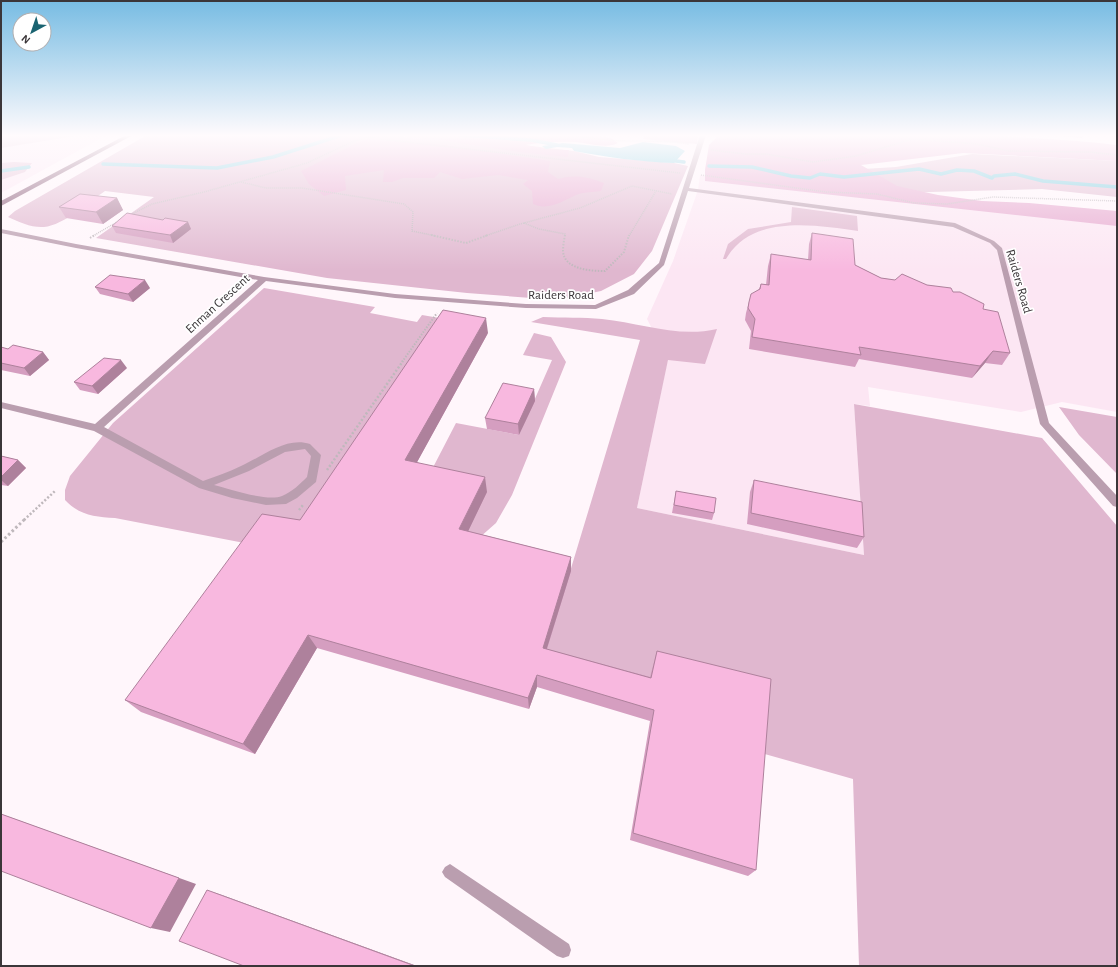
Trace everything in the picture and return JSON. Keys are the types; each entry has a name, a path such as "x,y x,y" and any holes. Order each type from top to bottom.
{"main road":[{"path":"1,204 45,180"}],"street":[{"path":"686,192 690,180"},
{"name":"Raiders Road","path":"264,278 395,296 526,306 596,307 632,292 662,264 686,192 955,225 992,242 1000,249 1045,424 1117,503"},
{"name":"Enman Crescent","path":"1,230 76,246 264,278"},
{"name":"Enman Crescent","path":"97,428 264,278"},
{"path":"1,404 97,428 203,485 266,501 282,501 312,479 316,455 307,446 291,446 274,452 245,468 203,485"},
{"path":"450,872 563,950"}],"path":[{"path":"126,217 162,201 248,180"},
{"path":"736,180 826,192 877,194 914,203 947,204 993,197 1117,201"},
{"path":"241,182 266,188 302,188 404,204 414,212 412,231 466,242 524,223 580,208 632,186 656,191 686,192"},
{"path":"524,223 539,229 565,234 563,253 571,265 591,271 606,271 624,252 630,232 656,191"},
{"path":"76,246 120,220"},
{"path":"326,472 437,313"},
{"path":"1,542 55,491"},
{"path":"299,510 304,504"}],"shaded area":[{"path":"1,180 25,180 1,193"},
{"path":"69,180 682,180 652,251 634,274 601,291 557,300 467,293 327,278 96,238 154,197 105,191 68,218 44,227 30,226 8,217 15,211"},
{"path":"307,180 345,180 346,190 324,196 309,184"},
{"path":"383,180 397,180 392,182 383,182"},
{"path":"528,180 595,180 604,183 601,191 579,194 550,206 539,206 533,204 532,191 523,184"},
{"path":"699,180 746,180 1117,221 1117,412 1062,402 1021,412 868,387 870,406 854,404 864,555 637,508 668,359 647,319 673,261 698,190"},
{"path":"876,180 1117,180 1117,197 1042,189 890,193"},
{"path":"887,180 897,186 938,195 982,201 1029,203 1117,211 1117,226 705,181"},
{"path":"792,207 857,216 858,231 804,225 768,229 752,235 737,245 726,259 723,259 728,244 748,229 791,222"},
{"path":"264,288 375,307 370,313 417,322 422,315 480,325 308,535 260,546 115,518 94,516 82,512 70,505 65,500 65,490 70,476 113,423"},
{"path":"543,317 602,319 660,329 688,332 717,329 705,364 668,360 637,508 864,555 854,404 1042,438 1117,526 1117,966 859,966 853,779 758,752 648,690 543,661 640,340 531,322"},
{"path":"534,333 551,337 566,362 512,495 496,523 479,538 462,544 427,479 456,423 519,435 552,360 523,355"},
{"path":"1059,407 1117,417 1117,474 1079,435"}],"building":[{"path":"80,194 117,198 96,212 59,207"},
{"path":"127,213 163,220 165,218 188,222 170,235 112,226"},
{"path":"812,233 853,239 855,265 881,278 895,280 902,274 927,285 951,288 953,292 960,292 984,304 983,309 998,312 1010,353 993,351 980,366 859,347 861,355 752,337 755,319 748,308 749,302 751,294 760,289 761,284 769,285 771,254 811,260"},
{"path":"110,275 145,280 128,294 95,287"},
{"path":"443,310 486,318 405,460 485,477 459,529 571,557 543,648 651,678 657,651 771,679 756,870 633,833 654,710 537,675 528,698 308,635 243,744 125,700 262,514 300,520"},
{"path":"13,345 43,352 24,368 1,363 1,347 8,349"},
{"path":"104,358 121,360 92,386 74,382"},
{"path":"503,383 534,389 518,424 485,418"},
{"path":"1,456 18,460 1,477"},
{"path":"754,480 862,502 864,537 751,513"},
{"path":"676,491 716,498 714,513 674,505"},
{"path":"1,814 179,878 151,928 1,871"},
{"path":"207,890 415,966 244,966 179,941"}],"waterway":[{"path":"1040,180 1117,187"}]}
